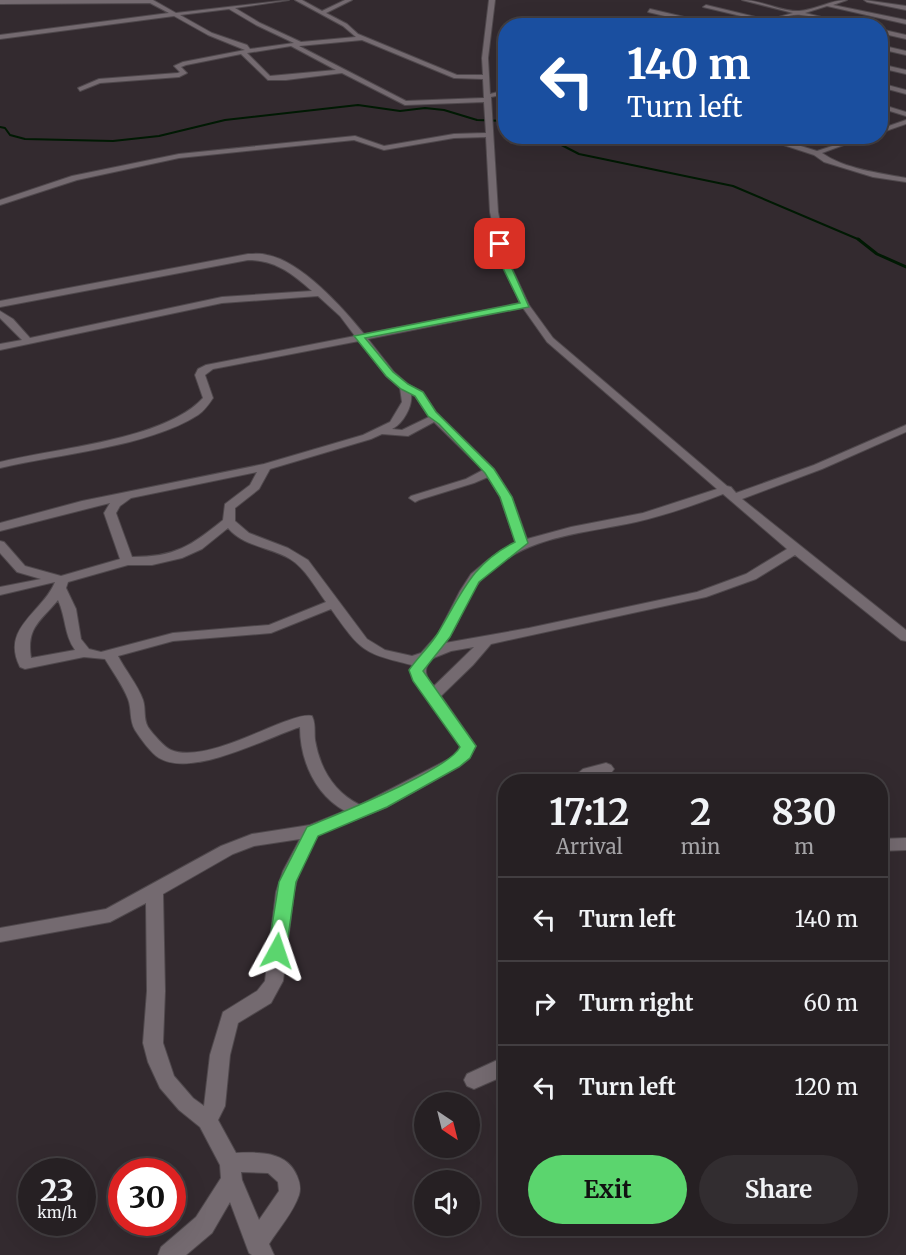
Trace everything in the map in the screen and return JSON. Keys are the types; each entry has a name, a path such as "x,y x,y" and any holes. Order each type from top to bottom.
{"street":[{"path":"86,9 163,0"},
{"path":"0,37 286,0"},
{"path":"298,0 363,38 457,78 487,77"},
{"path":"322,13 349,0"},
{"path":"492,0 486,40 494,212 502,250 525,305 550,340 795,549 906,637"},
{"path":"745,0 824,18"},
{"path":"778,18 844,0"},
{"path":"867,0 906,8"},
{"path":"0,2 152,1 210,34 245,46 248,50 243,53"},
{"path":"826,4 886,18"},
{"path":"706,7 754,18"},
{"path":"231,8 258,24 301,44"},
{"path":"650,11 681,18"},
{"path":"888,22 906,17"},
{"path":"888,18 906,22"},
{"path":"888,33 906,37"},
{"path":"80,89 99,81 179,75 184,73 177,66 179,64 292,45 363,38"},
{"path":"292,45 405,104 487,98 498,95"},
{"path":"888,49 906,53"},
{"path":"243,53 263,70 265,76 271,79 341,71"},
{"path":"894,69 906,65"},
{"path":"888,68 906,72"},
{"path":"888,87 906,92"},
{"path":"888,108 906,114"},
{"path":"888,128 906,122"},
{"path":"0,203 75,178 179,156 355,138 384,148 454,136 489,135"},
{"path":"786,144 817,153 827,160 876,175 906,180"},
{"path":"817,153 840,144"},
{"path":"0,304 248,257 275,260 294,270 322,293 343,314 390,374 405,387 419,394 436,417 490,471 506,497 522,543"},
{"path":"0,347 222,300 322,293"},
{"path":"0,465 35,455 124,439 175,423 205,405 208,398 200,375 202,371 210,367 358,336 525,305"},
{"path":"0,314 10,321 29,342"},
{"path":"384,431 399,418 407,402 405,387"},
{"path":"407,402 423,400"},
{"path":"0,525 266,467 384,431 408,433 436,417"},
{"path":"0,935 92,920 125,908 226,850 252,840 312,831 360,812 381,803 464,754 468,746 433,695 418,678 416,670 450,626 474,580 510,549 522,543 639,517 732,493 818,467 906,428"},
{"path":"266,467 255,487 229,507 229,521 247,539 292,553 313,573 369,648 405,661 413,662 448,647 665,604 712,591 765,571 795,549"},
{"path":"415,498 470,481 490,471"},
{"path":"126,561 110,513 115,504 130,495"},
{"path":"0,591 60,583 126,561 164,560 188,552 229,521"},
{"path":"0,544 21,569 60,583"},
{"path":"60,583 28,625 21,647 25,664 84,653 93,656 110,655 173,637 271,629 334,603"},
{"path":"60,583 69,609 74,639 84,653"},
{"path":"433,695 468,662 487,640"},
{"path":"448,647 468,662"},
{"path":"110,655 136,701 136,714 141,728 164,754 195,756 215,753 307,720 310,753 322,786 333,797 360,812"},
{"path":"586,774 606,769"},
{"path":"207,1120 215,1106 220,1055 230,1018 264,997 274,981 285,892 291,871 312,831"},
{"path":"888,845 906,844"},
{"path":"154,891 156,991 153,1043 167,1082 186,1104 207,1120 231,1171 260,1250"},
{"path":"474,1080 498,1069"},
{"path":"231,1171 271,1164 280,1167 290,1182 288,1195 268,1222 260,1250"},
{"path":"169,1255 204,1225 231,1171"}],"waterway":[{"path":"0,127 5,128 10,135 25,139 113,141 159,136 225,120 358,105 400,111 425,108 444,110 477,120 498,121"},
{"path":"560,144 579,154 733,186 858,239"},
{"path":"858,239 877,254 906,267"}],"route":[{"path":"277,951 279,924 291,871 312,831 381,803 454,763 464,754 468,746 433,695 418,678 416,670 419,663 443,637 474,580 510,549 522,543 506,497 490,471 462,445 442,421 432,414 419,394 405,387 390,374 358,336 525,305 504,260 500,244"}]}
